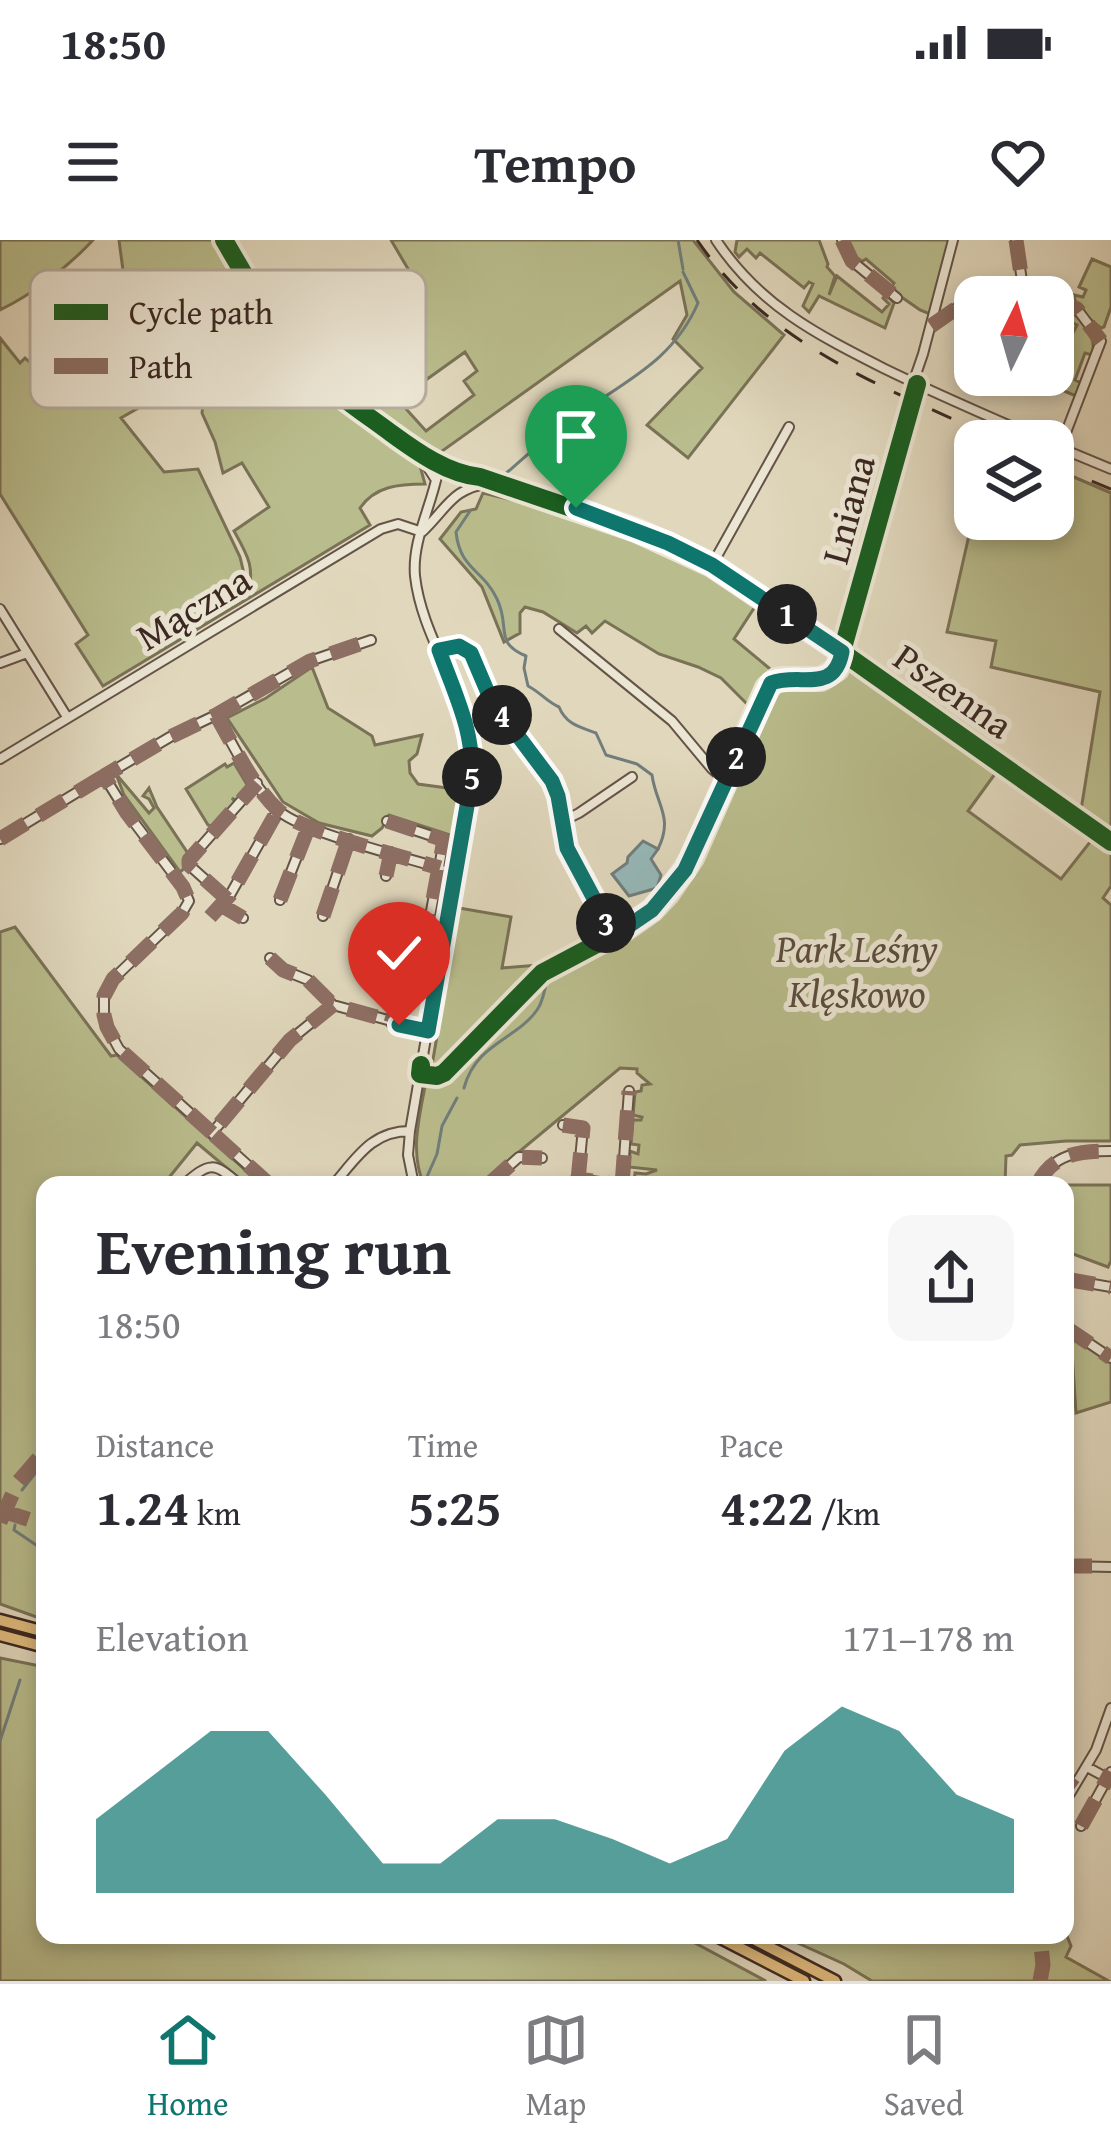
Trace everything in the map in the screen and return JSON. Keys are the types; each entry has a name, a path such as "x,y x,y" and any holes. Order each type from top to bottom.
{"highway":[{"path":"0,1620 36,1630"},
{"path":"0,1635 36,1645"},
{"path":"732,1944 804,1981"},
{"path":"763,1944 835,1981"}],"street":[{"path":"224,240 242,270"},
{"path":"716,240 736,268 798,323 998,420"},
{"path":"726,240 736,268"},
{"path":"842,240 852,261 897,298"},
{"name":"Lniana","path":"842,652 952,240"},
{"path":"1016,240 1021,276"},
{"path":"1067,420 1101,341 1074,309"},
{"path":"931,326 954,310"},
{"path":"358,408 418,452 460,474 464,484 422,532"},
{"path":"712,565 789,427"},
{"path":"418,452 442,496 494,483"},
{"path":"1074,454 1111,469"},
{"path":"412,1176 410,1131 471,783 467,724 416,583 423,519 440,473 450,469"},
{"name":"Pszenna","path":"460,474 620,524 712,565 1111,842"},
{"name":"Mączna","path":"0,759 380,529 398,524 422,532"},
{"path":"0,609 67,717"},
{"path":"559,629 672,721 725,780"},
{"path":"0,839 170,737 310,662 371,640"},
{"path":"439,650 459,646 471,653 491,700 556,787 570,856 614,936"},
{"path":"420,1074 444,1073 542,973 614,936 652,910 692,858 771,683 827,677 840,664 842,652"},
{"path":"0,664 27,653"},
{"path":"216,715 278,810 309,826 440,868"},
{"path":"104,776 183,887 188,901 182,913 113,979 104,996 107,1028 119,1049 260,1176"},
{"path":"563,821 632,777"},
{"path":"257,783 189,860 223,904 278,810"},
{"path":"387,821 461,844"},
{"path":"280,900 309,826"},
{"path":"323,916 349,839"},
{"path":"392,1023 407,969 422,964 444,840"},
{"path":"386,876 391,852"},
{"path":"270,958 283,970 308,980 332,1005 428,1031"},
{"path":"212,1133 290,1040 332,1005"},
{"path":"623,1176 629,1091"},
{"path":"563,1126 583,1128 578,1176"},
{"path":"341,1176 379,1136 410,1131"},
{"path":"1043,1176 1069,1154 1111,1150"},
{"path":"500,1176 519,1156 542,1158"},
{"path":"196,1176 207,1167 219,1168 229,1176"},
{"path":"1074,1281 1111,1287"},
{"path":"1074,1333 1110,1355"},
{"path":"1074,1566 1111,1567"},
{"path":"1074,1782 1087,1767 1111,1708"},
{"path":"1081,1826 1110,1777 1087,1767"}],"green space":[{"path":"0,240 93,240 61,270 30,270 30,293 0,310"},
{"path":"119,240 217,240 237,270 123,270"},
{"path":"391,240 693,240 734,292 784,335 688,458 647,425 702,368 673,339 687,315 680,281 438,454 373,408 405,408 426,431 474,395 464,381 477,371 465,352 426,380 426,270 409,270"},
{"path":"737,240 819,240 827,267 835,276 829,295 837,276 882,312 889,304 883,298 886,294 894,303 885,328 819,296 809,312 803,306 813,284 804,288 760,253 756,258 747,249 739,257"},
{"path":"846,240 949,240 932,315 890,289 894,283 866,259 859,263"},
{"path":"1092,259 1111,267 1111,307 1104,327 1080,309 1074,295 1083,297 1086,290 1079,287"},
{"path":"1074,315 1093,342 1092,355 1085,353 1075,380 1081,383 1076,396 1074,395 1074,331"},
{"path":"0,338 20,363 25,358 30,362 30,408 138,408 121,418 164,472 198,469 240,557 243,596 248,595 250,569 234,531 269,507 242,463 223,473 203,408 350,408 419,462 425,484 397,486 373,495 360,508 370,525 103,686 76,644 88,635 0,494"},
{"path":"1074,477 1111,493 1111,833 1081,810 1100,692 991,667 996,641 947,632 968,540 1074,540"},
{"path":"483,493 582,516 758,602 734,639 775,673 762,685 751,708 721,678 659,654 605,621 592,633 586,626 577,633 525,607 520,613 520,633 504,642 482,587 440,539 461,512 476,509"},
{"path":"312,667 328,708 372,736 375,745 422,735 417,754 409,761 418,784 447,788 462,784 453,836 389,815 372,836 319,823 283,802 227,718"},
{"name":"Park Leśny Klęskowo","path":"845,669 1000,767 968,811 1061,879 1094,837 1111,848 1111,886 1103,898 1111,905 1111,1141 1020,1145 1006,1156 1005,1176 635,1176 657,1170 629,1167 630,1151 638,1154 639,1145 631,1144 633,1120 642,1117 633,1115 635,1092 650,1084 637,1069 620,1068 490,1176 421,1176 416,1147 426,1081 443,1078 551,970 660,909 700,854 770,694 787,685 811,685"},
{"path":"234,763 249,788 237,801 232,798 236,803 214,827 208,825 186,789"},
{"path":"116,774 149,813 154,808 143,796 149,788 189,855 180,872 124,795"},
{"path":"459,908 511,917 502,968 539,965 441,1072 431,1071"},
{"path":"15,927 111,1056 117,1055 252,1176 236,1176 197,1143 170,1176 36,1176 36,1617 0,1604 0,932"},
{"path":"1074,1185 1111,1185 1108,1267 1074,1254"},
{"path":"1074,1338 1111,1363 1111,1402 1076,1413"},
{"path":"0,1658 36,1665 36,1944 697,1944 766,1981 0,1981"},
{"path":"800,1944 1070,1944 1066,1957 1109,1981 872,1981"}],"water":[{"path":"643,841 658,849 651,859 661,875 657,888 629,896 612,874"}],"waterway":[{"path":"678,240 683,269"},
{"path":"503,476 566,423 646,368 675,340 698,303 683,272"},
{"path":"470,511 456,532 458,545 497,599 506,639 526,656 528,686 559,707 569,721 596,733 606,755 637,764 652,775 664,819 658,849"},
{"path":"464,1088 487,1051 537,1010 547,981"},
{"path":"427,1176 442,1126 457,1098"},
{"path":"22,1490 36,1472"},
{"path":"15,1525 14,1530 36,1545"},
{"path":"0,1741 20,1680"}],"railway":[{"path":"697,240 727,278 796,337 874,382 956,420"},
{"path":"1074,474 1111,489"}],"marked path":[{"path":"842,240 852,261 897,298"},
{"path":"1016,240 1021,276"},
{"path":"1074,308 1101,341"},
{"path":"931,326 954,310"},
{"path":"212,1133 119,1049 107,1027 104,996 113,979 189,901 104,776 310,661 371,640"},
{"path":"216,715 252,778 279,811 331,835 440,868"},
{"path":"0,839 104,776"},
{"path":"227,899 189,860 257,783"},
{"path":"210,917 230,895 278,810"},
{"path":"387,821 444,840 422,960 408,969 391,1023"},
{"path":"280,900 309,826"},
{"path":"323,916 349,839"},
{"path":"386,876 391,852"},
{"path":"221,905 243,918"},
{"path":"270,958 283,970 308,980 333,1005"},
{"path":"260,1176 212,1133 290,1040 333,1005 428,1031"},
{"path":"623,1176 629,1091"},
{"path":"563,1125 583,1128 578,1176"},
{"path":"1042,1176 1068,1156 1111,1151"},
{"path":"498,1176 519,1157 542,1158"},
{"path":"1074,1281 1111,1287"},
{"path":"1074,1333 1111,1358"},
{"path":"0,1522 18,1482 36,1461"},
{"path":"0,1510 36,1522"},
{"path":"1074,1566 1092,1566"},
{"path":"1081,1826 1111,1772"},
{"path":"1040,1981 1041,1944"}],"cycle path":[{"path":"224,240 242,270"},
{"path":"421,1065 420,1074 444,1073 542,973 652,910 692,858 767,688 776,680 821,679 837,669 917,384"},
{"path":"358,408 411,447 456,472 636,530 712,565 1111,842"}],"route":[{"path":"399,1025 428,1031 471,783 467,724 439,650 459,646 471,653 491,700 556,787 567,848 614,936 652,910 685,870 771,683 821,680 840,664 842,652 712,565 576,508"}]}
